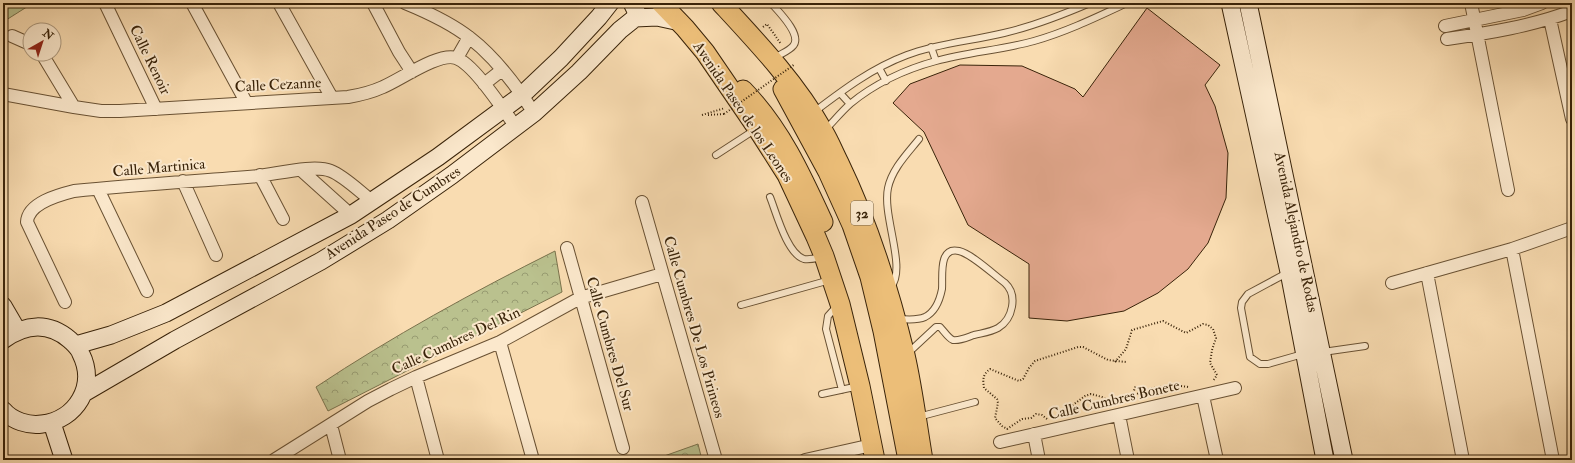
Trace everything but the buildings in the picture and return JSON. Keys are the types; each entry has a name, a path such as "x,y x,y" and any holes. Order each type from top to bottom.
{"main road":[{"name":"Avenida Paseo de los Leones","path":"661,3 680,22 744,99 757,128 787,175 824,256 840,304 874,452"},
{"name":"32","path":"721,3 774,62 813,114 824,132 854,193 879,260 895,318 905,357 923,460"},
{"path":"774,62 782,87 828,172 852,225 870,277 883,331 908,460"},
{"path":"744,99 776,130 806,183 827,231 846,281 862,337 888,460"}],"street":[{"name":"Calle Renoir","path":"105,3 156,109"},
{"path":"192,3 246,102"},
{"path":"279,3 332,98"},
{"path":"373,3 399,52 412,72"},
{"path":"405,3 449,24 469,37 487,53 502,70 534,113"},
{"name":"Avenida Paseo de Cumbres","path":"76,345 112,335 166,313 351,215 504,110 561,58 610,3"},
{"name":"Avenida Alejandro de Rodas","path":"1230,3 1296,270 1322,353 1344,460"},
{"name":"Avenida Alejandro de Rodas","path":"1248,3 1296,270 1304,354 1322,459"},
{"path":"1471,3 1508,190"},
{"path":"1445,26 1523,10 1542,3"},
{"name":"Avenida Paseo de Cumbres","path":"84,393 175,340 321,261 388,220 452,176 534,113 579,72 620,30 634,11 680,22"},
{"path":"1447,40 1550,19 1572,11"},
{"path":"1550,19 1572,119"},
{"path":"12,36 22,40"},
{"path":"469,37 457,58 470,68 484,84 516,127"},
{"name":"Calle Cezanne","path":"3,94 101,111 332,98 354,96 373,91 448,56 457,58"},
{"path":"47,62 74,107"},
{"path":"484,84 502,70"},
{"name":"Calle Martinica","path":"65,302 26,222 31,210 53,198 74,191 183,181 260,176 301,170 321,169 330,170 372,201"},
{"path":"301,170 351,215"},
{"path":"260,176 283,219"},
{"path":"183,181 216,255"},
{"path":"98,189 147,291"},
{"name":"Calle Cumbres De Los Pirineos","path":"642,202 716,460"},
{"path":"1392,283 1512,250 1572,228"},
{"path":"309,237 321,261"},
{"name":"Calle Cumbres Del Sur","path":"567,248 623,448"},
{"path":"1512,250 1553,460"},
{"path":"1427,273 1463,460"},
{"name":"Calle Cumbres Del Rin","path":"274,460 368,401 416,377 500,342 580,298 662,274"},
{"path":"3,306 17,330"},
{"path":"3,340 17,330 32,326 47,327 62,333 76,345 81,353 86,365 87,378 84,393 76,406 66,416 52,423 35,425 19,421 4,412"},
{"path":"500,342 533,460"},
{"path":"416,377 438,460"},
{"name":"Calle Cumbres Bonete","path":"1000,442 1118,410 1204,396 1235,388"},
{"path":"1204,396 1217,460"},
{"path":"1118,410 1128,460"},
{"path":"52,423 64,460"},
{"path":"331,425 340,460"},
{"path":"1034,434 1039,460"},
{"path":"805,460 874,452"}],"lane":[{"path":"771,3 789,24 795,36 796,42 774,62"},
{"path":"813,114 869,72 906,55 931,47 1031,26 1090,3"},
{"path":"824,132 850,104 877,85 912,69 936,61 1006,48 1036,40 1127,3"},
{"path":"931,47 936,61"},
{"path":"879,68 886,81"},
{"path":"840,93 850,104"},
{"path":"716,156 757,128"},
{"path":"888,292 894,284 897,274 897,266 888,216 888,189 890,179 902,160 919,139"},
{"path":"770,197 785,236 794,252 804,259 824,256"},
{"path":"895,318 916,320 931,313 936,306 942,290 943,263 945,257 954,251 960,251 968,255 1005,283 1009,287 1012,294 1012,307 1009,317 1005,323 997,329 960,340 953,340 940,327 936,327 905,357"},
{"path":"1296,270 1248,294 1242,302 1241,308 1250,357 1260,364 1268,364 1304,354"},
{"path":"740,305 832,280"},
{"path":"840,304 828,316 826,329 842,390"},
{"path":"1322,353 1366,346"},
{"path":"822,394 860,386"},
{"path":"915,418 976,402"}],"path":[{"path":"744,99 723,109 702,115 724,114 795,64"},
{"path":"1115,362 1126,350 1130,333 1134,329 1163,321 1188,333 1203,324 1208,325 1213,329 1216,338 1210,363 1217,375 1209,385"},
{"path":"1118,410 1112,403 1102,397 1091,394 1085,396 1052,420 1036,414 1031,418 1022,418 1007,429 995,418 998,403 997,399 984,388 983,377 985,372 990,369 1019,380 1023,379 1035,361 1078,347 1083,347 1108,360 1115,362 1126,362"},
{"path":"1132,396 1136,385"},
{"path":"1121,402 1149,389 1166,386 1190,387"}],"green space":[{"path":"3,3 33,3 3,22"},
{"path":"555,251 562,292 328,411 316,387 374,350 434,315"},
{"path":"698,444 702,460 653,460"}]}
